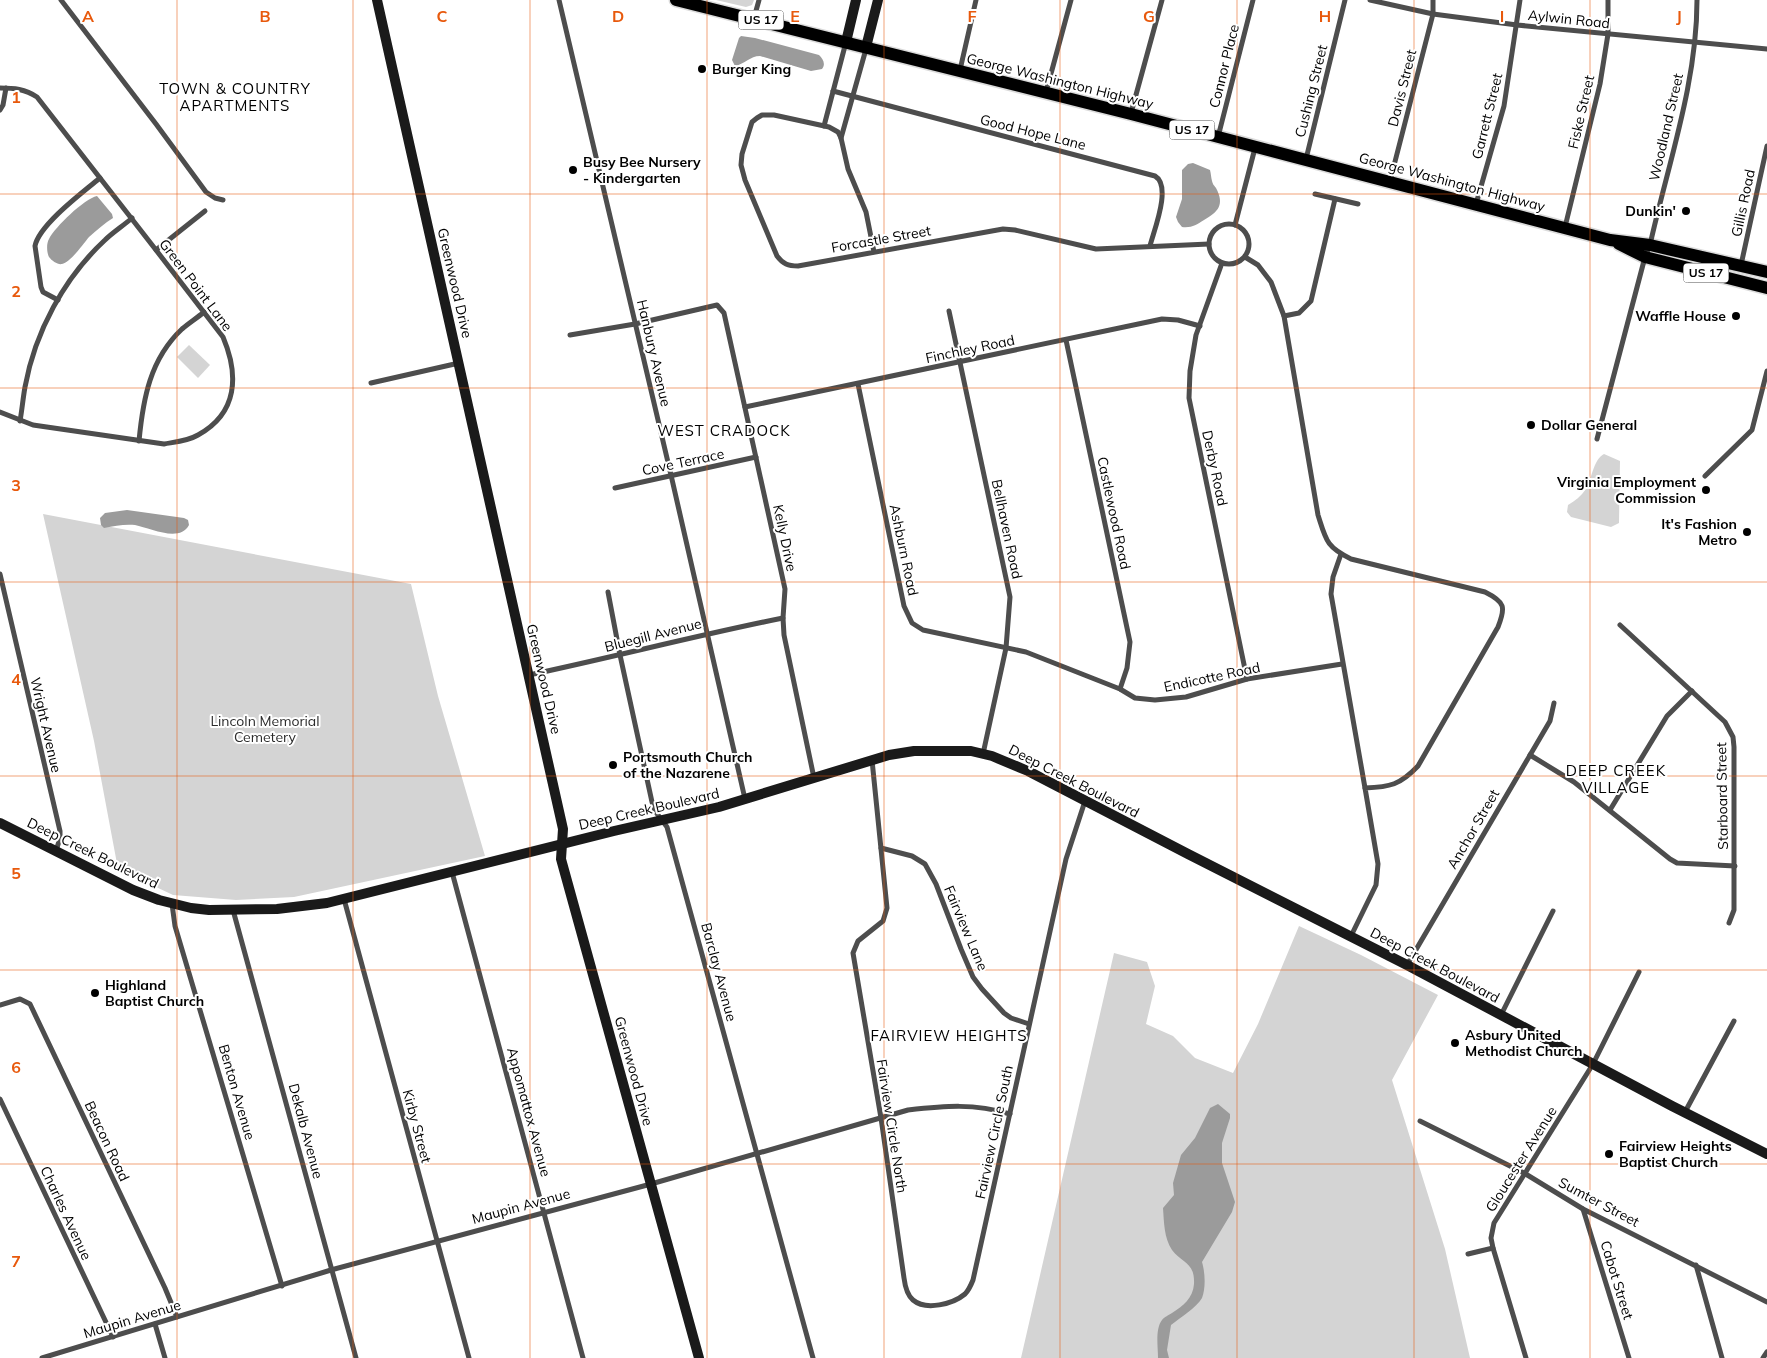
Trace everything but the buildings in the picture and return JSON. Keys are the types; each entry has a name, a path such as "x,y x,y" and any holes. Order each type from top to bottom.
{"main road":[{"name":"George Washington Highway","path":"676,0 1046,92 1610,240 1650,245 1767,272"},
{"name":"George Washington Highway","path":"1610,240 1645,257 1767,288"}],"street":[{"path":"61,0 206,192 223,200"},
{"name":"Greenwood Drive","path":"377,0 563,829 561,859 699,1358"},
{"name":"Hanbury Avenue","path":"559,0 745,799"},
{"path":"754,19 759,0"},
{"path":"856,0 824,126 838,132 841,138 848,169 866,212 874,252"},
{"path":"841,138 878,0"},
{"path":"960,71 976,0"},
{"path":"1046,92 1071,0"},
{"path":"1131,114 1162,0"},
{"name":"Connor Place","path":"1218,137 1253,0"},
{"name":"Cushing Street","path":"1306,159 1345,0"},
{"name":"Aylwin Road","path":"1370,0 1432,14 1517,25 1767,49"},
{"name":"Davis Street","path":"1389,181 1434,0"},
{"name":"Garrett Street","path":"1475,206 1504,106 1520,0"},
{"name":"Fiske Street","path":"1565,227 1600,84 1608,34 1608,0"},
{"name":"Woodland Street","path":"1597,439 1645,257 1650,245 1684,105 1695,42 1697,0"},
{"path":"0,110 3,105 3,88"},
{"name":"Green Point Lane","path":"0,412 33,425 164,444 182,442 198,435 222,414 230,399 234,381 229,353 222,337 132,218 36,97 28,91 3,88"},
{"name":"Good Hope Lane","path":"833,91 1155,176 1162,182 1164,192 1150,246"},
{"name":"Forcastle Street","path":"824,126 768,114 752,122 742,154 745,180 777,256 788,266 798,266 1003,229 1015,230 1096,249 1209,244"},
{"name":"Gillis Road","path":"1741,266 1767,146"},
{"path":"1235,225 1255,147"},
{"path":"58,300 43,292 41,287 35,246 36,241 38,236 58,215 100,178"},
{"path":"1316,194 1358,204"},
{"path":"1284,316 1299,313 1311,300 1335,199"},
{"path":"156,250 205,211"},
{"path":"20,421 25,386 35,348 58,300 86,261 105,240 132,218"},
{"path":"1223,225 1235,225 1241,228 1249,238 1249,251 1245,257 1234,264 1222,263 1212,256 1209,244 1210,238 1217,228 1223,225"},
{"path":"1245,257 1258,265 1271,282 1284,316 1318,515 1327,542 1351,560 1485,592 1498,599 1503,606 1503,615 1498,627 1418,766 1407,778 1388,787 1365,788"},
{"name":"Derby Road","path":"1222,263 1196,335 1190,371 1189,398 1247,679"},
{"name":"Kelly Drive","path":"635,324 717,305 724,313 785,589 782,618 784,635 814,778"},
{"name":"Bellhaven Road","path":"949,311 1010,597 1006,648 983,754"},
{"path":"139,441 142,408 156,365 182,329 204,312"},
{"name":"Finchley Road","path":"745,407 1162,319 1178,320 1200,326"},
{"path":"570,335 635,324"},
{"name":"Castlewood Road","path":"1066,340 1130,642 1127,668 1120,689"},
{"path":"371,383 459,363"},
{"path":"1705,476 1752,430 1767,371"},
{"name":"Ashburn Road","path":"858,384 904,606 912,622 923,630 1006,648"},
{"name":"Cove Terrace","path":"615,488 756,457"},
{"path":"1341,554 1333,576 1331,594 1378,864 1376,885 1351,936"},
{"name":"Wright Avenue","path":"0,574 60,831 56,851"},
{"name":"Barclay Avenue","path":"608,592 652,802 655,811 667,827 813,1358"},
{"name":"Bluegill Avenue","path":"529,675 707,633 782,618"},
{"name":"Starboard Street","path":"1620,625 1725,722 1733,737 1735,763 1734,910 1729,923"},
{"name":"Endicotte Road","path":"1006,648 1040,657 1120,689 1135,698 1155,700 1186,696 1247,679 1342,664"},
{"path":"1610,810 1667,716 1692,691"},
{"name":"Anchor Street","path":"1407,965 1550,721 1554,703"},
{"name":"Deep Creek Boulevard","path":"0,823 133,890 172,904 191,908 233,910 308,907 662,819 719,807 889,755 914,751 971,751 1028,771 1407,965 1767,1154"},
{"path":"1530,755 1574,782 1677,863 1734,866"},
{"name":"Fairview Circle North","path":"872,760 887,908 885,917 879,926 858,941 853,953 881,1118 906,1290 912,1299 919,1304 927,1306 939,1305"},
{"name":"Fairview Circle South","path":"939,1305 965,1294 973,1280 1066,859 1085,800"},
{"name":"Fairview Lane","path":"882,848 912,856 926,864 936,884 960,949 973,977 1004,1013 1011,1018 1029,1024"},
{"name":"Appomattox Avenue","path":"452,872 583,1358"},
{"name":"Kirby Street","path":"344,899 469,1358"},
{"name":"Benton Avenue","path":"172,904 175,926 282,1286"},
{"name":"Dekalb Avenue","path":"233,910 356,1358"},
{"path":"1502,1015 1553,911"},
{"name":"Gloucester Avenue","path":"1526,1358 1493,1248 1491,1238 1494,1223 1593,1064 1639,972"},
{"name":"Beacon Road","path":"0,1004 20,998 30,1004 165,1288 176,1318"},
{"path":"1685,1112 1734,1021"},
{"name":"Charles Avenue","path":"0,1099 113,1337"},
{"name":"Maupin Avenue","path":"42,1358 331,1270 544,1211 651,1184 908,1110 949,1106 989,1108 1010,1114"},
{"name":"Sumter Street","path":"1420,1121 1524,1173 1583,1209 1767,1302"},
{"name":"Cabot Street","path":"1583,1209 1628,1358"},
{"path":"1468,1254 1493,1248"},
{"path":"1696,1265 1722,1358"},
{"path":"155,1324 165,1358"},
{"path":"1763,1358 1767,1352"}],"green space":[{"path":"716,0 754,0 752,5 746,7"},
{"path":"189,345 210,365 198,378 177,357"},
{"path":"1604,454 1620,461 1619,523 1611,527 1571,517 1567,512 1568,505 1586,489 1597,461"},
{"name":"Lincoln Memorial Cemetery","path":"43,514 411,584 438,696 485,856 294,897 236,900 173,895 118,869 94,741"},
{"path":"1299,926 1361,955 1438,995 1392,1080 1445,1249 1470,1358 1021,1358 1114,953 1147,962 1155,986 1146,1024 1173,1036 1195,1058 1233,1073 1258,1024"}],"shaded area":[{"path":"741,36 819,55 824,65 822,69 811,71 760,56 753,57 735,66 732,60"},
{"path":"1193,163 1210,170 1212,182 1219,194 1220,203 1216,211 1209,217 1194,226 1182,227 1176,217 1182,199 1182,170 1188,164"},
{"path":"97,196 112,214 113,218 89,237 65,263 59,264 52,260 49,257 47,246 52,234 63,221 85,202"},
{"path":"127,510 184,518 188,520 189,525 185,530 172,534 135,525 104,528 101,525 100,518 105,513"},
{"path":"1218,1104 1230,1114 1222,1143 1222,1163 1235,1202 1232,1212 1202,1262 1205,1280 1202,1298 1192,1309 1171,1325 1167,1350 1169,1358 1158,1358 1158,1328 1164,1318 1187,1301 1192,1293 1194,1284 1194,1277 1190,1267 1169,1245 1165,1230 1163,1208 1174,1195 1173,1183 1181,1155 1195,1138 1210,1108"}],"place":[{"name":"Burger King","path":"702,69"},
{"name":"Busy Bee Nursery - Kindergarten","path":"573,170"},
{"name":"Dunkin'","path":"1686,211"},
{"name":"Waffle House","path":"1736,316"},
{"name":"Dollar General","path":"1531,425"},
{"name":"Virginia Employment Commission","path":"1706,490"},
{"name":"It's Fashion Metro","path":"1747,532"},
{"name":"Portsmouth Church of the Nazarene","path":"613,765"},
{"name":"Highland Baptist Church","path":"95,993"},
{"name":"Asbury United Methodist Church","path":"1455,1043"},
{"name":"Fairview Heights Baptist Church","path":"1609,1154"}],"district":[{"name":"TOWN & COUNTRY APARTMENTS","path":"235,98"},
{"name":"WEST CRADOCK","path":"724,431"},
{"name":"DEEP CREEK VILLAGE","path":"1616,780"},
{"name":"FAIRVIEW HEIGHTS","path":"949,1036"}]}
